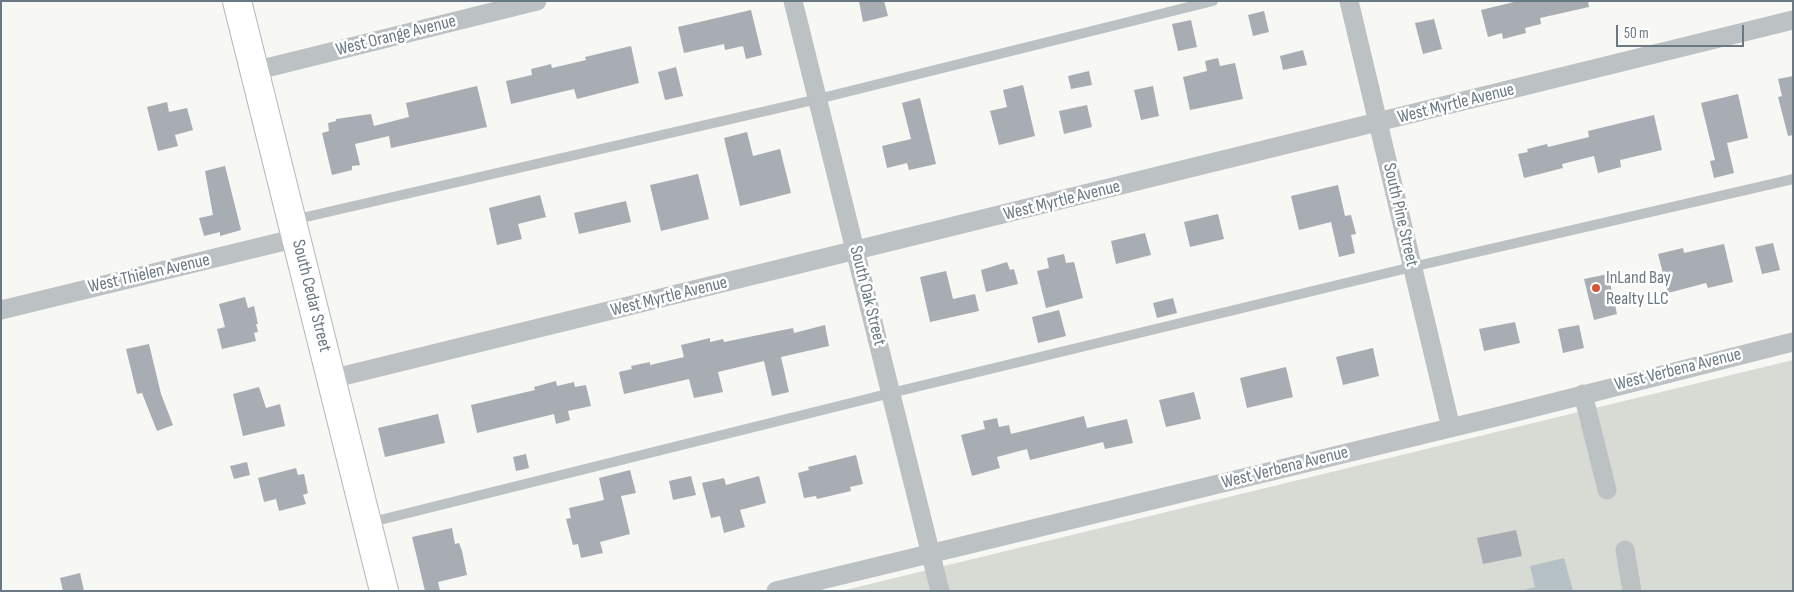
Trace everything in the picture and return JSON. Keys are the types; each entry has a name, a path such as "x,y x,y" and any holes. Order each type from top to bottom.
{"street":[{"name":"South Cedar Street","path":"237,1 384,591"},
{"name":"West Orange Avenue","path":"254,71 538,1"},
{"name":"South Oak Street","path":"793,1 940,591"},
{"name":"South Pine Street","path":"1349,1 1451,428"},
{"name":"West Myrtle Avenue","path":"331,379 1793,20"},
{"name":"West Thielen Avenue","path":"1,310 294,230"},
{"name":"West Verbena Avenue","path":"776,591 1451,428 1793,342"},
{"path":"1583,394 1607,490"},
{"path":"1625,550 1632,591"}],"lane":[{"path":"294,230 1213,1"},
{"path":"367,524 891,393 1412,267 1793,179"}],"shaded area":[{"path":"1793,360 1793,591 841,591"},
{"path":"1564,558 1573,591 1521,591 1535,587 1530,566"}],"building":[{"path":"859,1 884,1 888,16 863,22"},
{"path":"1518,1 1588,1 1589,7 1540,18 1541,24 1525,28 1526,33 1503,39 1502,33 1488,37 1481,10"},
{"path":"751,10 762,55 746,59 743,46 725,50 724,44 684,53 678,27"},
{"path":"1264,11 1269,32 1253,36 1248,15"},
{"path":"1434,19 1442,49 1423,54 1415,23"},
{"path":"1191,20 1197,47 1178,51 1172,24"},
{"path":"631,46 639,83 577,99 574,89 511,104 506,81 532,75 531,69 551,64 552,68 586,60 585,57"},
{"path":"1303,50 1307,65 1283,70 1280,56"},
{"path":"1218,58 1220,66 1235,63 1243,99 1190,110 1183,77 1207,71 1205,61"},
{"path":"676,67 683,96 665,100 658,72"},
{"path":"1089,71 1092,85 1071,89 1068,76"},
{"path":"1793,76 1793,135 1788,136 1778,97 1782,96 1778,79"},
{"path":"1023,85 1035,136 999,145 990,111 1007,107 1003,90"},
{"path":"477,86 487,127 391,148 389,136 355,144 360,165 352,166 352,170 332,175 322,133 329,131 328,123 336,121 336,119 371,114 374,126 409,117 406,103"},
{"path":"1153,86 1159,116 1141,120 1134,90"},
{"path":"1738,94 1748,138 1727,143 1734,173 1714,178 1710,161 1715,160 1701,103"},
{"path":"920,98 936,164 909,170 907,163 887,168 882,146 911,139 902,103"},
{"path":"167,102 169,112 187,108 193,130 175,135 178,146 158,151 147,107"},
{"path":"1087,105 1092,127 1064,134 1059,111"},
{"path":"1654,115 1662,150 1620,160 1621,167 1598,173 1594,156 1562,164 1563,168 1524,178 1518,154 1528,152 1527,149 1547,144 1548,147 1589,137 1588,131"},
{"path":"747,132 753,156 780,149 791,193 740,206 724,138"},
{"path":"225,166 241,230 220,236 220,232 204,236 199,218 213,215 205,171"},
{"path":"698,174 709,219 661,231 650,185"},
{"path":"1338,185 1345,216 1351,215 1356,234 1351,235 1355,253 1339,257 1331,222 1299,230 1291,196"},
{"path":"540,195 546,217 518,224 522,239 497,245 489,208"},
{"path":"626,201 631,222 579,234 574,213"},
{"path":"1218,214 1224,239 1190,247 1184,222"},
{"path":"1145,233 1151,255 1116,264 1111,241"},
{"path":"1773,243 1780,270 1762,274 1755,247"},
{"path":"1724,244 1733,282 1708,288 1706,283 1668,293 1658,254 1683,248 1684,253"},
{"path":"1064,254 1066,263 1074,262 1083,298 1046,308 1037,271 1049,268 1047,258"},
{"path":"1007,262 1010,270 1014,269 1018,284 986,292 981,270"},
{"path":"946,271 953,299 975,294 979,311 930,322 920,277"},
{"path":"1608,274 1617,314 1594,320 1584,279"},
{"path":"245,297 248,308 254,306 258,324 256,324 258,332 254,333 256,341 222,349 217,329 225,327 219,304"},
{"path":"1173,298 1177,313 1157,318 1153,303"},
{"path":"1059,310 1066,336 1038,343 1032,317"},
{"path":"1515,322 1520,343 1484,351 1479,329"},
{"path":"825,325 829,346 781,357 789,392 772,396 764,361 718,372 723,392 694,398 689,379 624,394 619,372 632,369 631,366 650,362 650,365 684,357 681,345 710,338 710,342 723,339 724,342 793,328 794,333"},
{"path":"1579,325 1584,348 1563,353 1558,329"},
{"path":"149,344 161,394 173,425 157,431 142,393 137,394 126,349"},
{"path":"1373,348 1379,376 1343,385 1336,357"},
{"path":"1286,367 1293,397 1247,408 1240,378"},
{"path":"556,381 557,386 574,382 575,387 586,385 591,406 568,411 570,420 556,424 554,414 477,433 471,405 535,390 534,387"},
{"path":"259,387 266,408 280,404 285,426 243,436 233,394"},
{"path":"1194,392 1201,419 1166,427 1159,400"},
{"path":"438,414 445,443 385,457 378,428"},
{"path":"1084,416 1087,428 1127,419 1133,443 1105,449 1103,442 1030,460 1027,449 997,457 1000,468 972,476 961,435 985,429 983,421 997,418 999,427 1009,425 1011,434"},
{"path":"526,454 529,468 516,471 513,457"},
{"path":"856,455 863,484 850,487 851,491 817,499 816,496 804,498 798,473 809,470 808,467"},
{"path":"247,462 250,475 234,479 230,466"},
{"path":"296,468 298,475 304,474 308,493 303,495 306,504 279,511 276,499 264,502 258,478"},
{"path":"630,470 636,493 621,496 630,534 600,542 603,553 581,558 578,544 573,545 566,519 571,518 569,508 604,500 599,478"},
{"path":"691,476 696,495 673,500 669,481"},
{"path":"759,476 766,503 740,510 745,527 724,533 720,516 711,518 702,483 724,478 726,485"},
{"path":"452,528 455,544 459,543 462,551 467,575 438,582 440,591 425,591 412,537"},
{"path":"1516,530 1522,556 1483,564 1477,538"},
{"path":"80,573 84,591 63,591 60,578"}],"place":[{"name":"InLand Bay Realty LLC","path":"1596,288"}]}
